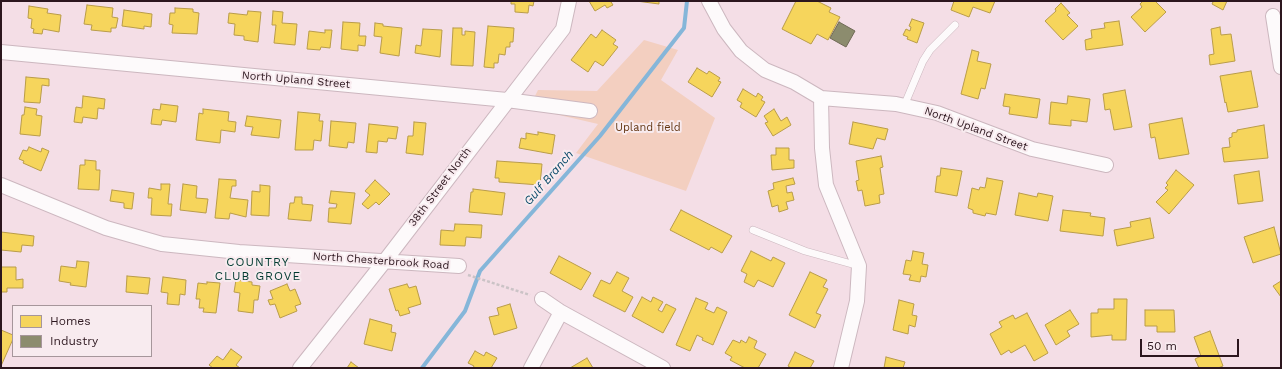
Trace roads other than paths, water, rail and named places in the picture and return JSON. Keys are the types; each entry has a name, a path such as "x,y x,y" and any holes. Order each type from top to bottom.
{"street":[{"name":"38th Street North","path":"300,368 384,262 563,29 569,1"},
{"path":"709,1 724,29 741,51 765,70 794,82 821,98 822,148 826,185 859,266 857,301 841,368"},
{"path":"1273,16 1281,67"},
{"name":"North Upland Street","path":"1,52 507,100 590,111"},
{"name":"North Upland Street","path":"821,98 854,99 904,106 937,113 1032,149 1106,165"},
{"name":"North Chesterbrook Road","path":"1,185 106,228 162,244 239,252 384,262 464,271"},
{"path":"542,299 561,312 663,368"},
{"path":"531,368 561,312"}],"lane":[{"path":"904,106 923,61 930,50 954,25"},
{"path":"753,230 805,251 859,266"}],"waterway":[{"name":"Gulf Branch","path":"422,368 465,311 480,271 600,136 684,28 687,1"}],"district":[{"name":"COUNTRY CLUB GROVE","path":"258,269"}],"park label":[{"name":"Upland field","path":"648,128"}]}
